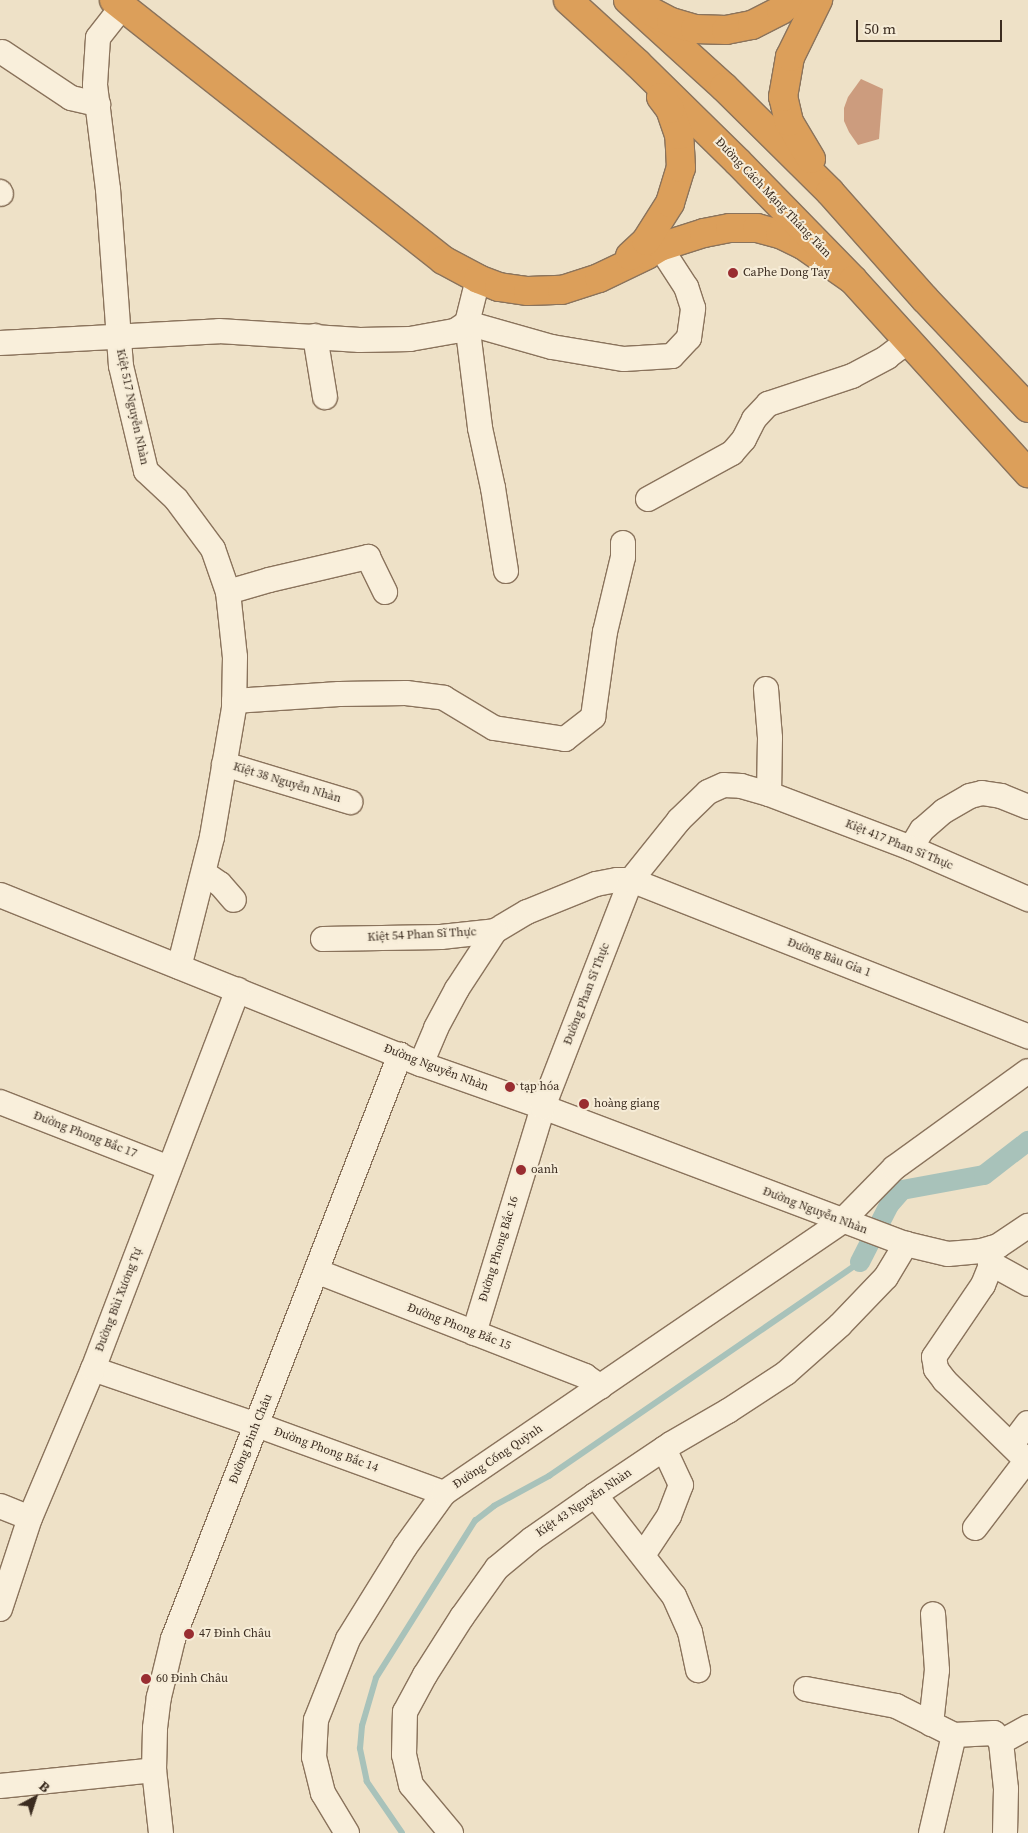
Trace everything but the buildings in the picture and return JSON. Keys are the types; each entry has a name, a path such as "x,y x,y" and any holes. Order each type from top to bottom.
{"highway":[{"name":"Đường Cách Mạng Tháng Tám","path":"568,0 637,62 853,280 1028,473"},
{"path":"629,0 679,24 696,29 726,30 752,25 781,10 794,0"},
{"path":"629,0 724,87 830,192 925,299 1028,408"},
{"path":"818,0 790,58 783,98 789,122 830,192"},
{"path":"118,3 443,260 478,279 499,287 528,291 562,290 648,255 660,246 704,233 730,228 757,228 780,234 803,245 853,280"},
{"path":"614,270 646,241 658,224 676,188 681,168 679,135 670,109 637,62"}],"street":[{"name":"Kiệt 517 Nguyễn Nhàn","path":"118,3 98,38 95,85 109,198 117,336 121,366 146,471 176,499 213,549 228,592 235,657 234,704"},
{"path":"1,54 71,98 98,104"},
{"path":"0,343 219,330 360,340 410,339 455,331 467,323 552,347 624,359 672,356 689,338 693,308 686,287 660,246"},
{"path":"478,279 467,323 480,428 493,488 506,571"},
{"path":"315,336 324,396"},
{"path":"648,499 732,453 744,439 754,419 768,404 852,376 887,357 908,341"},
{"path":"234,704 339,694 406,692 444,698 494,728 565,739 593,718 605,632 623,557 623,543"},
{"path":"228,592 269,580 368,557 384,592"},
{"path":"766,689 770,738 769,794"},
{"name":"Kiệt 38 Nguyễn Nhàn","path":"179,967 204,873 234,704"},
{"name":"Kiệt 38 Nguyễn Nhàn","path":"224,764 350,802"},
{"name":"Kiệt 417 Phan Sĩ Thực","path":"631,880 679,820 708,792 724,785 741,786 769,794 911,848 1028,899"},
{"path":"911,848 922,830 944,811 970,796 982,793 1002,796 1028,807"},
{"path":"204,873 220,884 234,900"},
{"name":"Kiệt 54 Phan Sĩ Thực","path":"323,939 441,937 496,931 527,912 596,884 631,880"},
{"name":"Đường Bàu Gia 1","path":"631,880 1028,1036"},
{"name":"Đường Phan Sĩ Thực","path":"543,1107 631,880"},
{"name":"Đường Nguyễn Nhàn","path":"0,895 411,1060 543,1107 901,1242 948,1254 991,1256 1028,1226"},
{"name":"Đường Đinh Châu","path":"162,1833 154,1770 155,1728 159,1697 173,1639 316,1271 411,1060 436,1028 453,996 496,931"},
{"name":"Đường Bùi Xương Tự","path":"0,1609 30,1518 93,1369 238,990"},
{"name":"Đường Cống Quỳnh","path":"347,1833 323,1793 314,1756 316,1720 348,1639 400,1555 444,1493 601,1387 850,1224 894,1168 1028,1071"},
{"name":"Đường Phong Bắc 17","path":"0,1102 169,1168"},
{"name":"Đường Phong Bắc 16","path":"474,1333 543,1107"},
{"name":"Kiệt 43 Nguyễn Nhàn","path":"451,1833 411,1785 404,1755 405,1712 425,1674 497,1568 532,1539 595,1495 664,1449 728,1411 786,1373 840,1325 886,1277 901,1242"},
{"path":"975,1528 1023,1466 1018,1451 945,1381 936,1369 934,1357 983,1285 991,1256 1028,1284"},
{"name":"Đường Phong Bắc 15","path":"316,1271 585,1376 601,1387"},
{"name":"Đường Phong Bắc 14","path":"93,1369 257,1425 444,1493"},
{"path":"1018,1451 1028,1423"},
{"path":"642,1555 669,1516 681,1485 664,1449"},
{"path":"595,1495 674,1596 690,1632 698,1670"},
{"path":"0,1506 30,1518"},
{"path":"931,1724 937,1670 933,1614"},
{"path":"806,1689 896,1706 954,1735 994,1733 1001,1742 1006,1789 1006,1833"},
{"path":"1001,1742 1028,1727"},
{"path":"932,1833 954,1735"},
{"path":"0,1786 154,1770"}],"waterway":[{"path":"860,1262 889,1205 902,1190 984,1175 1028,1141"},
{"path":"402,1833 367,1782 360,1749 362,1726 376,1678 475,1521 494,1506 549,1476 860,1262"}],"place":[{"name":"CaPhe Dong Tay","path":"733,273"},
{"name":"tạp hóa","path":"510,1087"},
{"name":"hoàng giang","path":"584,1104"},
{"name":"oanh","path":"521,1170"},
{"name":"47 Đinh Châu","path":"189,1634"},
{"name":"60 Đinh Châu","path":"146,1679"}]}
